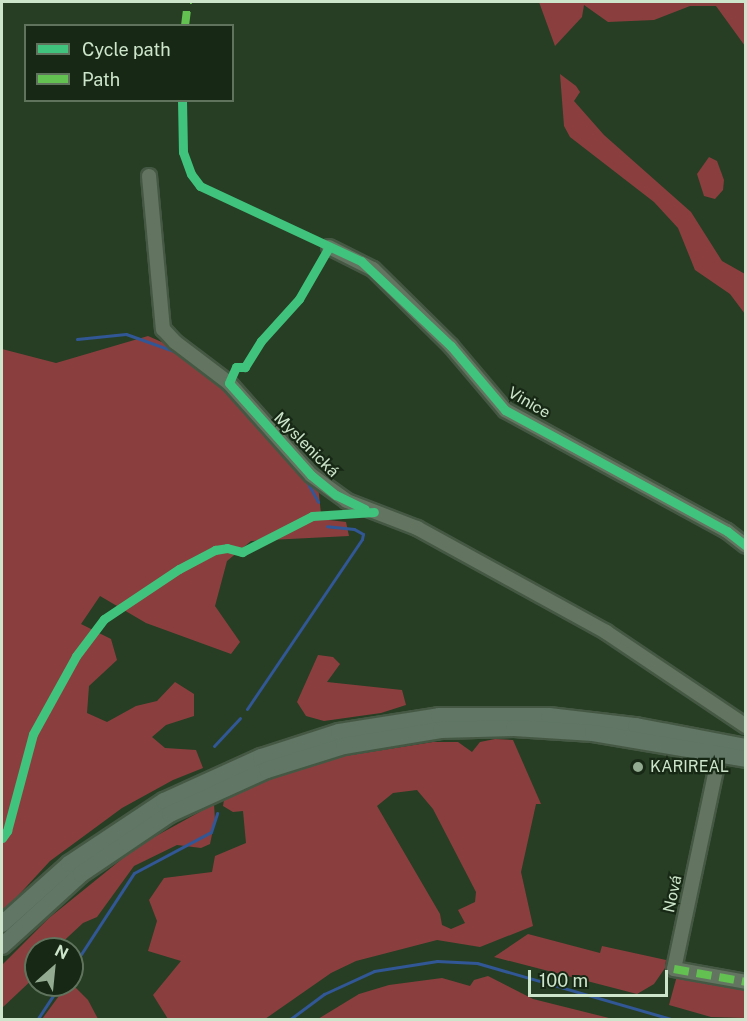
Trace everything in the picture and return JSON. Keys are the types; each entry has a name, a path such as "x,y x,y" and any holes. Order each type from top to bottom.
{"main road":[{"path":"2,924 69,864 135,818 194,785 261,757 339,732 405,720 548,722 720,749 746,759"},
{"path":"2,946 51,898 110,852 170,814 234,783 318,753 388,738 548,722"},
{"path":"720,749 746,747"}],"street":[{"name":"Myslenická","path":"149,176 163,329 175,342 229,383 286,450 336,495 417,528 522,584 606,632 746,726"},
{"name":"Vinice","path":"329,247 372,269 451,345 505,410 727,531 746,546"},
{"name":"Nová","path":"720,749 674,969 746,982"}],"shaded area":[{"path":"539,2 745,2 745,46 716,6 690,6 654,20 608,22 584,5 582,17 555,46"},
{"path":"560,74 576,86 580,92 574,101 604,135 691,212 722,261 745,274 745,314 730,294 695,270 678,228 654,202 570,137 564,126"},
{"path":"709,157 717,161 724,180 723,190 715,199 704,196 697,174"},
{"path":"148,336 189,354 318,485 321,514 329,520 346,522 349,536 251,541 227,561 215,606 240,642 231,654 146,623 100,596 81,624 111,639 117,660 89,686 87,713 107,722 136,706 157,701 175,682 194,694 194,716 166,725 152,737 165,748 196,750 203,768 173,780 122,808 50,861 2,913 2,349 56,363"},
{"path":"318,655 333,657 340,664 327,682 402,690 406,705 381,713 324,721 306,716 297,702"},
{"path":"495,739 513,740 541,804 536,804 521,872 533,926 480,947 437,940 356,961 331,973 265,1019 168,1019 153,995 181,961 148,951 157,921 149,900 164,878 212,872 215,856 246,843 243,811 233,812 223,806 224,800 280,775 345,756 433,742 458,742 472,752 480,742","holes":["417,790 433,809 476,892 475,902 458,910 465,923 451,929 442,925 440,914 377,806 393,793"]},
{"path":"214,804 215,820 210,844 201,848 177,845 134,866 97,917 83,923 68,937 30,937 49,918 138,846"},
{"path":"528,934 600,953 602,946 666,960 665,968 654,984 637,994 494,957"},
{"path":"24,943 24,987 2,1008 2,965"},
{"path":"678,972 745,986 745,1018 711,1017 669,1005"},
{"path":"488,976 533,999 613,1019 318,1019 359,994 389,985 442,978 470,986 474,980"},
{"path":"84,996 98,1019 42,1019 58,997"}],"waterway":[{"path":"77,339 126,334 179,353"},
{"path":"306,480 318,502"},
{"path":"247,709 362,539 363,534 354,529 327,526"},
{"path":"214,746 240,718"},
{"path":"84,950 134,873 211,832 217,813"},
{"path":"289,1020 324,994 374,971 437,961 477,963 674,1020"},
{"path":"37,1020 52,997"}],"marked path":[{"path":"185,24 188,2"},
{"path":"674,969 746,982"}],"cycle path":[{"path":"182,102 183,152 191,174 200,186 361,261 451,346 505,410 727,531 746,546"},
{"path":"329,247 299,299 261,341 245,367 236,367 229,383 311,475 336,495 365,509"},
{"path":"2,838 7,831 33,734 76,656 104,619 179,569 215,550 227,548 242,552 312,516 374,512"}],"place":[{"name":"KARIREAL","path":"638,767"}]}
